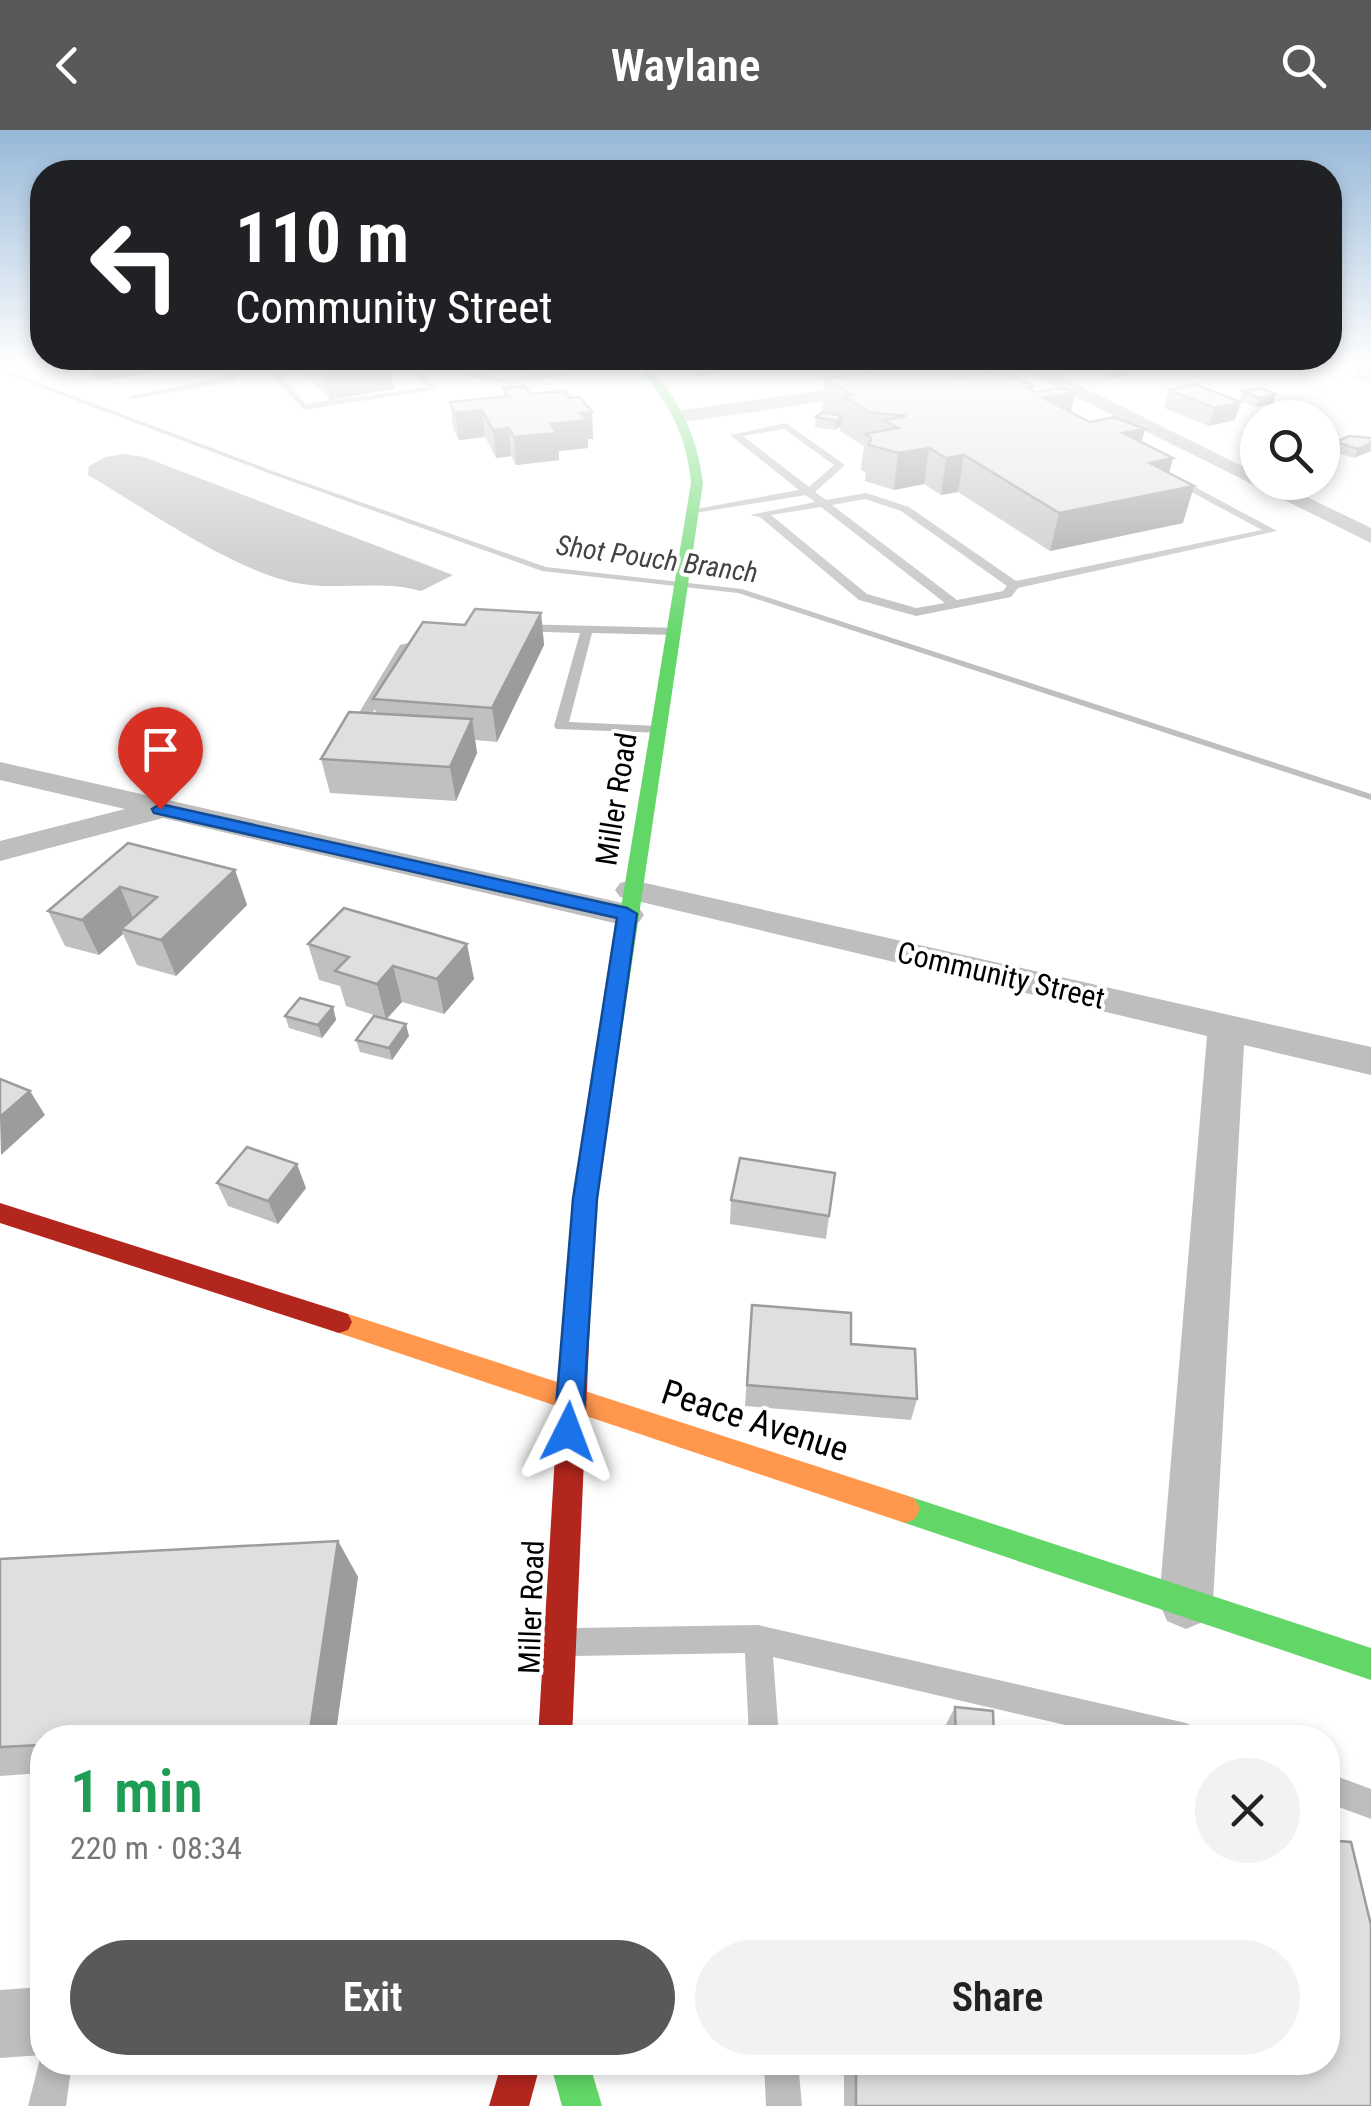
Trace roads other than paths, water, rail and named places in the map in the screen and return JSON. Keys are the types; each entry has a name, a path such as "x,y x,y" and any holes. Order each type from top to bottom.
{"main road":[{"name":"Miller Road","path":"556,1725 570,1396 585,1199 658,730 686,567 702,517 696,457"},
{"name":"Peace Avenue","path":"0,1214 570,1396 1371,1664"},
{"path":"509,2106 518,2075"},
{"path":"573,2075 582,2106"}],"street":[{"path":"1208,457 1240,473"},
{"path":"1296,500 1371,536"},
{"name":"Community Street","path":"0,771 160,809 629,902 1371,1060"},
{"path":"0,851 160,809"},
{"path":"1186,1602 1226,1027"},
{"path":"0,2024 30,2022"}],"lane":[{"path":"765,457 954,604"},
{"path":"702,517 810,491 840,466 828,457"},
{"path":"763,514 863,597 916,612 1007,594 1014,585 1272,532 1156,468"},
{"path":"735,519 866,496 906,509 1014,585"},
{"path":"500,628 676,632"},
{"path":"587,629 561,726 658,730"},
{"path":"364,716 405,648 452,636"},
{"path":"758,1639 763,1725"},
{"path":"559,1642 758,1639 1130,1725"},
{"path":"1340,1792 1371,1804"},
{"path":"46,2106 54,2075"},
{"path":"783,2075 784,2106"}],"waterway":[{"name":"Shot Pouch Branch","path":"231,457 545,569 739,591 1371,797"}]}
